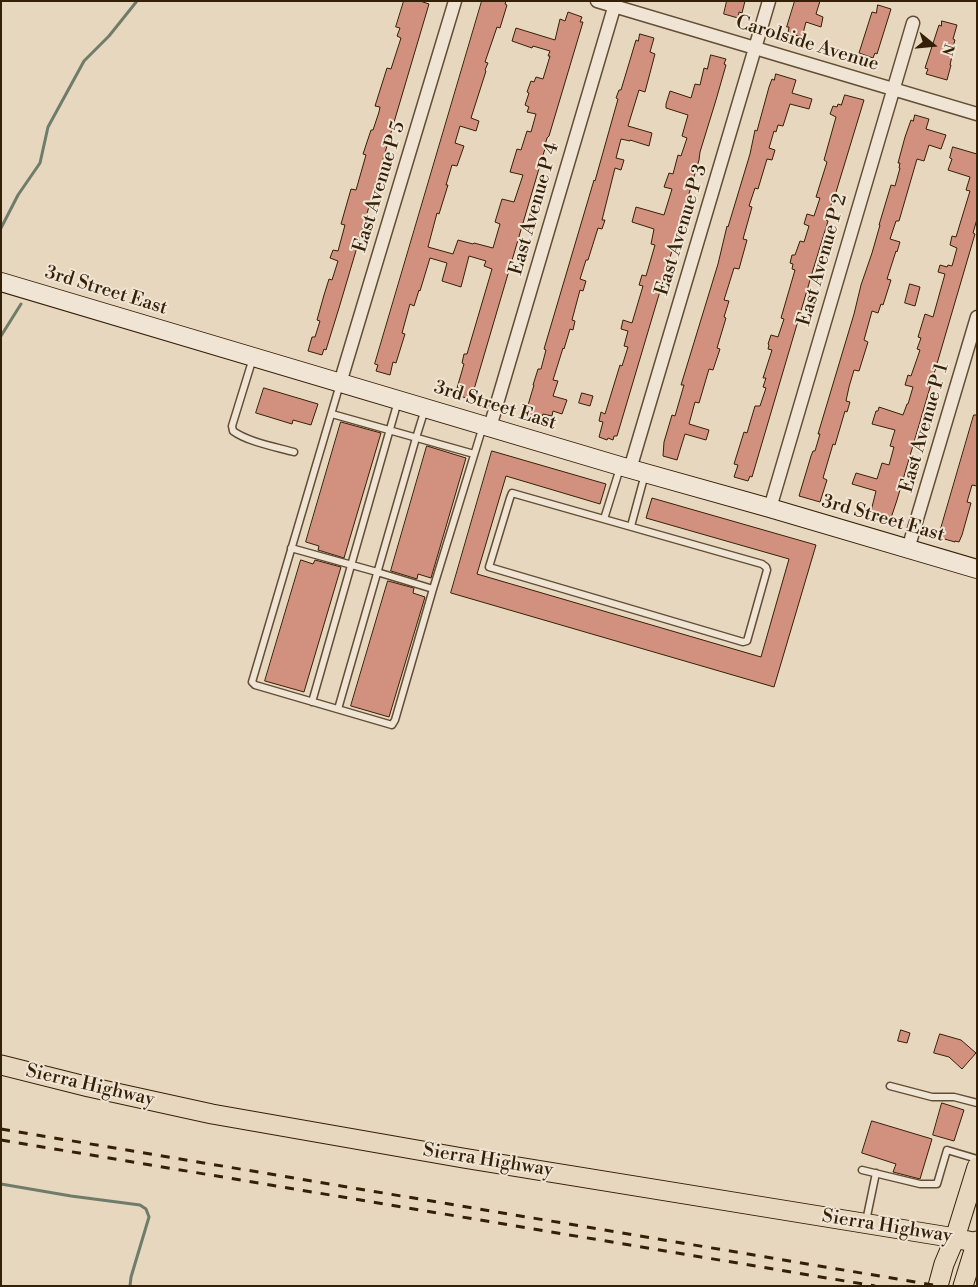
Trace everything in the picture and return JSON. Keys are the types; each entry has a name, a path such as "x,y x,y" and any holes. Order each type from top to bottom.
{"main road":[{"name":"Sierra Highway","path":"1,1065 89,1087 212,1114 977,1243"},
{"path":"938,1286 977,1167"},
{"path":"963,1286 977,1243"}],"street":[{"name":"East Avenue P 5","path":"340,383 455,1"},
{"name":"Carolside Avenue","path":"597,1 615,4 977,114"},
{"name":"East Avenue P 3","path":"632,470 769,1"},
{"name":"East Avenue P 4","path":"487,426 615,4"},
{"name":"East Avenue P 2","path":"770,508 913,23"},
{"name":"3rd Street East","path":"1,282 632,470 770,508 977,569"},
{"name":"East Avenue P 1","path":"908,549 977,317"}],"lane":[{"path":"254,357 232,426 233,431 238,435 294,452"},
{"path":"340,383 252,682 255,685 338,710 392,725 395,720 474,454 487,426"},
{"path":"312,702 398,400"},
{"path":"338,710 426,408"},
{"path":"332,414 474,454"},
{"path":"604,519 632,470"},
{"path":"631,526 632,470"},
{"path":"512,493 631,526 762,564 766,567 767,570 747,641 743,642 725,637 490,567 512,493"},
{"path":"291,548 433,589"},
{"path":"890,1086 932,1097 954,1097 977,1103"},
{"path":"862,1170 920,1184 937,1184 946,1150 977,1159"},
{"path":"865,1223 876,1173"}],"building":[{"path":"404,1 420,1 429,4 339,308 326,350 324,349 322,355 308,351 320,321 317,320 329,279 332,280 338,261 330,258 333,250 338,251 345,225 341,224 351,189 356,190 366,155 363,154 379,112 380,107 375,106 387,68 391,69 401,38 397,36 400,28 396,27"},
{"path":"482,1 506,1 505,4 507,5 500,28 497,27 485,62 488,63 486,71 471,118 479,121 476,131 460,126 455,143 464,146 457,166 452,165 446,185 448,185 439,214 437,213 428,247 453,254 458,240 493,248 500,224 495,222 502,199 514,202 523,175 510,172 517,149 521,150 527,131 531,132 536,114 527,112 529,107 525,105 529,93 527,92 531,81 534,82 536,77 543,79 550,51 533,46 532,48 512,41 516,28 555,40 560,19 565,21 568,12 582,17 580,22 583,22 547,138 472,396 468,394 467,398 455,395 464,364 462,363 464,354 467,354 492,269 484,266 486,261 469,256 461,287 442,281 447,263 430,258 414,306 410,304 402,333 405,334 396,363 393,362 390,375 376,371 378,365 375,364"},
{"path":"727,1 745,1 742,13 739,12 738,18 724,14"},
{"path":"795,1 820,1 816,14 823,17 821,27 806,22 802,37 788,33 789,27 787,27"},
{"path":"878,5 891,9 877,54 875,53 873,58 859,53 872,12 876,13"},
{"path":"942,21 957,25 947,80 926,74 928,69 925,68"},
{"path":"640,34 654,38 650,52 655,54 645,92 639,90 628,126 652,133 649,146 621,139 616,158 624,160 621,170 615,168 602,220 605,220 602,229 598,228 580,279 586,281 583,291 580,290 572,320 575,321 573,330 570,329 553,380 558,381 553,396 567,400 562,414 553,411 552,416 543,414 541,420 527,415 533,385 538,369 541,369 546,350 544,349 595,181 618,99 616,98 619,90 621,90 636,40 638,41"},
{"path":"711,55 726,59 724,64 726,65 617,436 614,436 613,440 608,438 607,440 599,437 603,422 599,421 601,412 605,414 620,365 622,366 628,347 624,346 628,331 621,329 623,320 632,323 643,286 639,285 642,275 646,276 655,245 651,244 654,229 632,222 636,207 664,215 672,189 664,187 669,173 673,174 678,155 681,156 687,138 682,136 688,115 666,108 666,104 670,91 691,98 695,84 700,85 704,68 707,69"},
{"path":"776,74 796,80 792,93 812,99 809,109 790,104 783,126 778,125 776,132 774,131 769,148 775,150 772,160 767,159 758,189 755,188 749,206 752,207 743,239 747,240 739,269 734,268 724,300 729,301 717,348 720,349 713,370 709,369 699,403 695,402 689,424 709,430 706,440 685,434 677,460 663,456 664,442 672,415 675,416 684,385 681,385 750,154 755,130 757,131 769,87"},
{"path":"845,95 864,100 826,220 828,221 752,477 750,476 748,481 734,477 738,465 734,464 744,432 747,433 755,406 760,406 766,388 763,387 766,378 763,378 772,350 768,349 768,344 771,335 778,337 784,319 781,318 795,270 792,269 793,264 790,263 792,255 795,255 800,241 804,242 809,226 804,224 807,214 814,216 820,198 816,197 827,162 824,160 836,117 830,114 833,106 841,105"},
{"path":"915,115 929,119 926,129 946,135 941,149 929,145 924,161 917,159 899,221 896,221 890,239 900,242 887,279 891,280 883,305 881,304 878,313 872,311 864,340 868,342 859,371 854,370 846,401 850,402 847,412 845,411 835,445 833,444 823,478 827,480 820,502 799,496 811,456 813,451 815,451 820,434 818,434 891,185 895,186 900,168 900,163 898,163 905,137 911,120 913,121"},
{"path":"953,147 977,154 977,219 973,233 975,234 897,500 891,518 889,517 887,522 873,518 875,512 871,511 876,491 852,484 856,473 877,479 882,463 889,465 894,447 890,446 895,430 872,424 876,411 878,411 879,407 903,415 913,387 905,385 908,375 911,376 920,350 917,349 921,338 918,337 925,314 933,317 945,274 938,272 940,265 952,266 957,248 950,245 952,236 956,237 970,191 966,190 970,177 948,170 952,159 950,158"},
{"path":"910,284 920,287 915,306 905,303"},
{"path":"264,388 318,404 311,425 293,420 292,424 256,413"},
{"path":"582,393 593,396 590,406 579,403"},
{"path":"974,415 977,415 977,486 972,485 967,502 971,503 962,535 959,542 955,542 941,538 942,533 940,532"},
{"path":"341,422 381,433 344,558 318,550 319,546 306,542"},
{"path":"427,446 466,458 431,578 418,574 417,579 391,571"},
{"path":"492,451 606,484 600,504 506,476 477,574 761,657 789,559 646,518 652,498 816,545 774,687 451,593"},
{"path":"301,560 313,564 315,560 341,567 304,692 265,681"},
{"path":"388,581 414,588 413,593 425,597 389,717 351,706"},
{"path":"901,1030 910,1033 907,1043 898,1041"},
{"path":"940,1034 961,1040 976,1053 962,1069 949,1057 934,1053"},
{"path":"942,1103 964,1110 954,1141 933,1135"},
{"path":"872,1121 932,1139 920,1179 893,1172 896,1164 862,1153"}],"waterway":[{"path":"1,228 18,195 40,163 48,127 84,61 109,36 137,1"},
{"path":"1,336 21,304"},
{"path":"1,1184 140,1205 146,1209 149,1217 130,1286"}],"railway":[{"path":"1,1129 939,1286"},
{"path":"1,1140 875,1286"}]}
